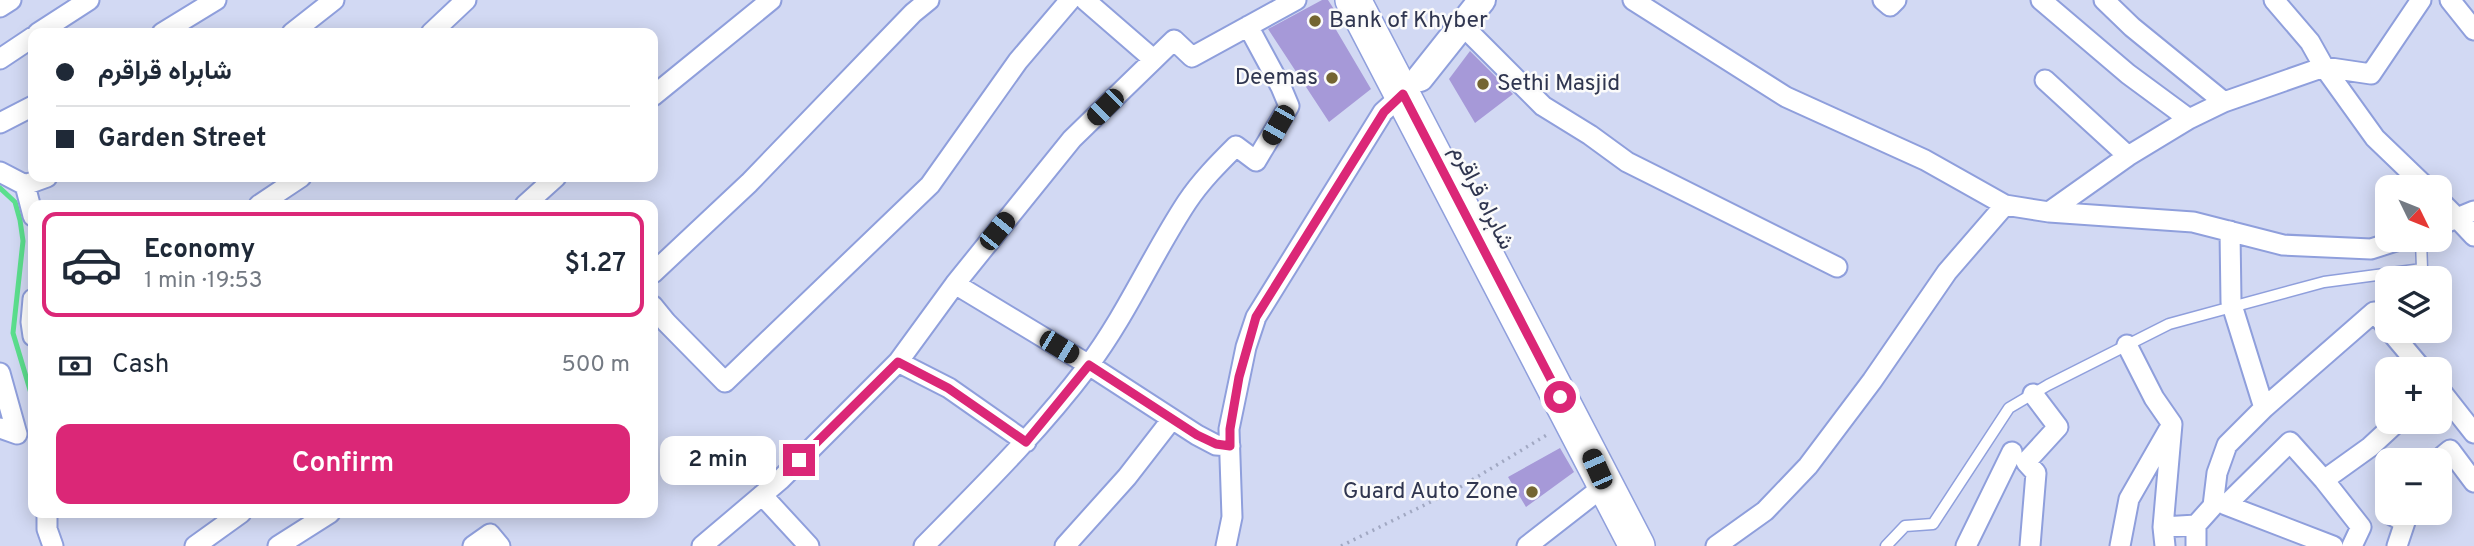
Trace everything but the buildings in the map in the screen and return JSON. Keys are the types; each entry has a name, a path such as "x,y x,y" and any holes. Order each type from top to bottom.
{"highway":[{"name":"شاہراہ قراقرم","path":"1353,0 1411,86 1661,546"},
{"name":"شاہراہ قراقرم","path":"1377,0 1411,86 1604,486 1637,546"}],"street":[{"path":"0,7 11,0"},
{"path":"46,28 89,0"},
{"path":"170,28 216,0"},
{"path":"298,28 334,0"},
{"path":"436,28 466,0"},
{"path":"658,92 771,0"},
{"path":"658,269 749,183 913,13 929,0"},
{"path":"658,312 724,382 930,185 1018,61 1070,0"},
{"path":"1086,0 1153,59"},
{"path":"702,546 762,495 898,362 955,284 1072,139 1153,59 1174,40 1192,57 1296,0"},
{"path":"1226,546 1232,517 1230,429 1239,377 1256,317 1384,112 1411,86 1482,0"},
{"path":"1633,0 1786,97 1925,160 2006,205 2049,212 2193,222 2283,245 2375,248"},
{"path":"1883,0 1890,6 1895,0"},
{"path":"2041,0 2128,74 2189,119"},
{"path":"2104,0 2132,27 2224,102"},
{"path":"2274,0 2310,42 2324,67 2375,138 2414,175"},
{"path":"2049,212 2129,156 2189,119 2224,102 2324,67 2371,75 2421,0"},
{"path":"2450,0 2474,30"},
{"path":"924,546 1026,442 1089,365 1134,296 1187,203 1207,175 1236,146 1256,161 1289,106 1248,26"},
{"path":"1463,26 1543,106 1627,162 1837,267"},
{"path":"0,59 28,40"},
{"path":"2045,80 2129,156"},
{"path":"0,123 28,109"},
{"path":"0,172 25,185 33,182"},
{"path":"266,200 294,182"},
{"path":"531,200 550,182"},
{"path":"25,185 29,200"},
{"path":"1716,546 1765,511 1808,466 1914,322 1947,272 2006,205"},
{"path":"2457,218 2474,236"},
{"path":"2230,231 2231,302 2264,408"},
{"path":"955,284 1172,419 1216,444 1230,446"},
{"path":"2127,345 2154,398 2172,424 2164,537 2196,526 2213,506 2217,473 2227,445 2264,408 2375,313"},
{"path":"2400,343 2412,357"},
{"path":"898,362 948,388 1026,442"},
{"path":"0,373 17,434 0,428"},
{"path":"2030,546 2036,473 2026,462 2059,427 2032,394"},
{"path":"2452,405 2474,433"},
{"path":"1065,546 1127,477 1172,419"},
{"path":"2120,546 2129,499 2172,424"},
{"path":"2324,481 2384,434"},
{"path":"2333,546 2226,505 2290,442 2361,527"},
{"path":"1966,546 2012,452"},
{"path":"2452,454 2474,482"},
{"path":"1527,546 1604,486"},
{"path":"762,495 808,546"},
{"path":"2352,546 2361,527 2375,517"},
{"path":"47,518 47,529 53,546"},
{"path":"195,546 234,518"},
{"path":"278,546 322,518"},
{"path":"2396,546 2404,525"},
{"path":"2196,526 2196,546"},
{"path":"473,546 490,534 500,546"}],"lane":[{"path":"1886,546 1905,526 1933,524 2009,408 2032,394 2169,324 2324,282 2422,269 2421,252"}],"path":[{"path":"1341,546 1457,489 1572,420"}],"waterway":[{"path":"0,188 15,202 20,220 23,241 13,333 28,383"}],"place":[{"name":"Bank of Khyber","path":"1315,21"},
{"name":"Deemas","path":"1332,78"},
{"name":"Sethi Masjid","path":"1483,84"},
{"name":"Guard Auto Zone","path":"1532,492"}],"route":[{"path":"799,460 898,362 948,388 1026,442 1089,365 1197,435 1216,444 1230,446 1230,429 1239,377 1256,317 1384,112 1403,94 1560,397"}]}
